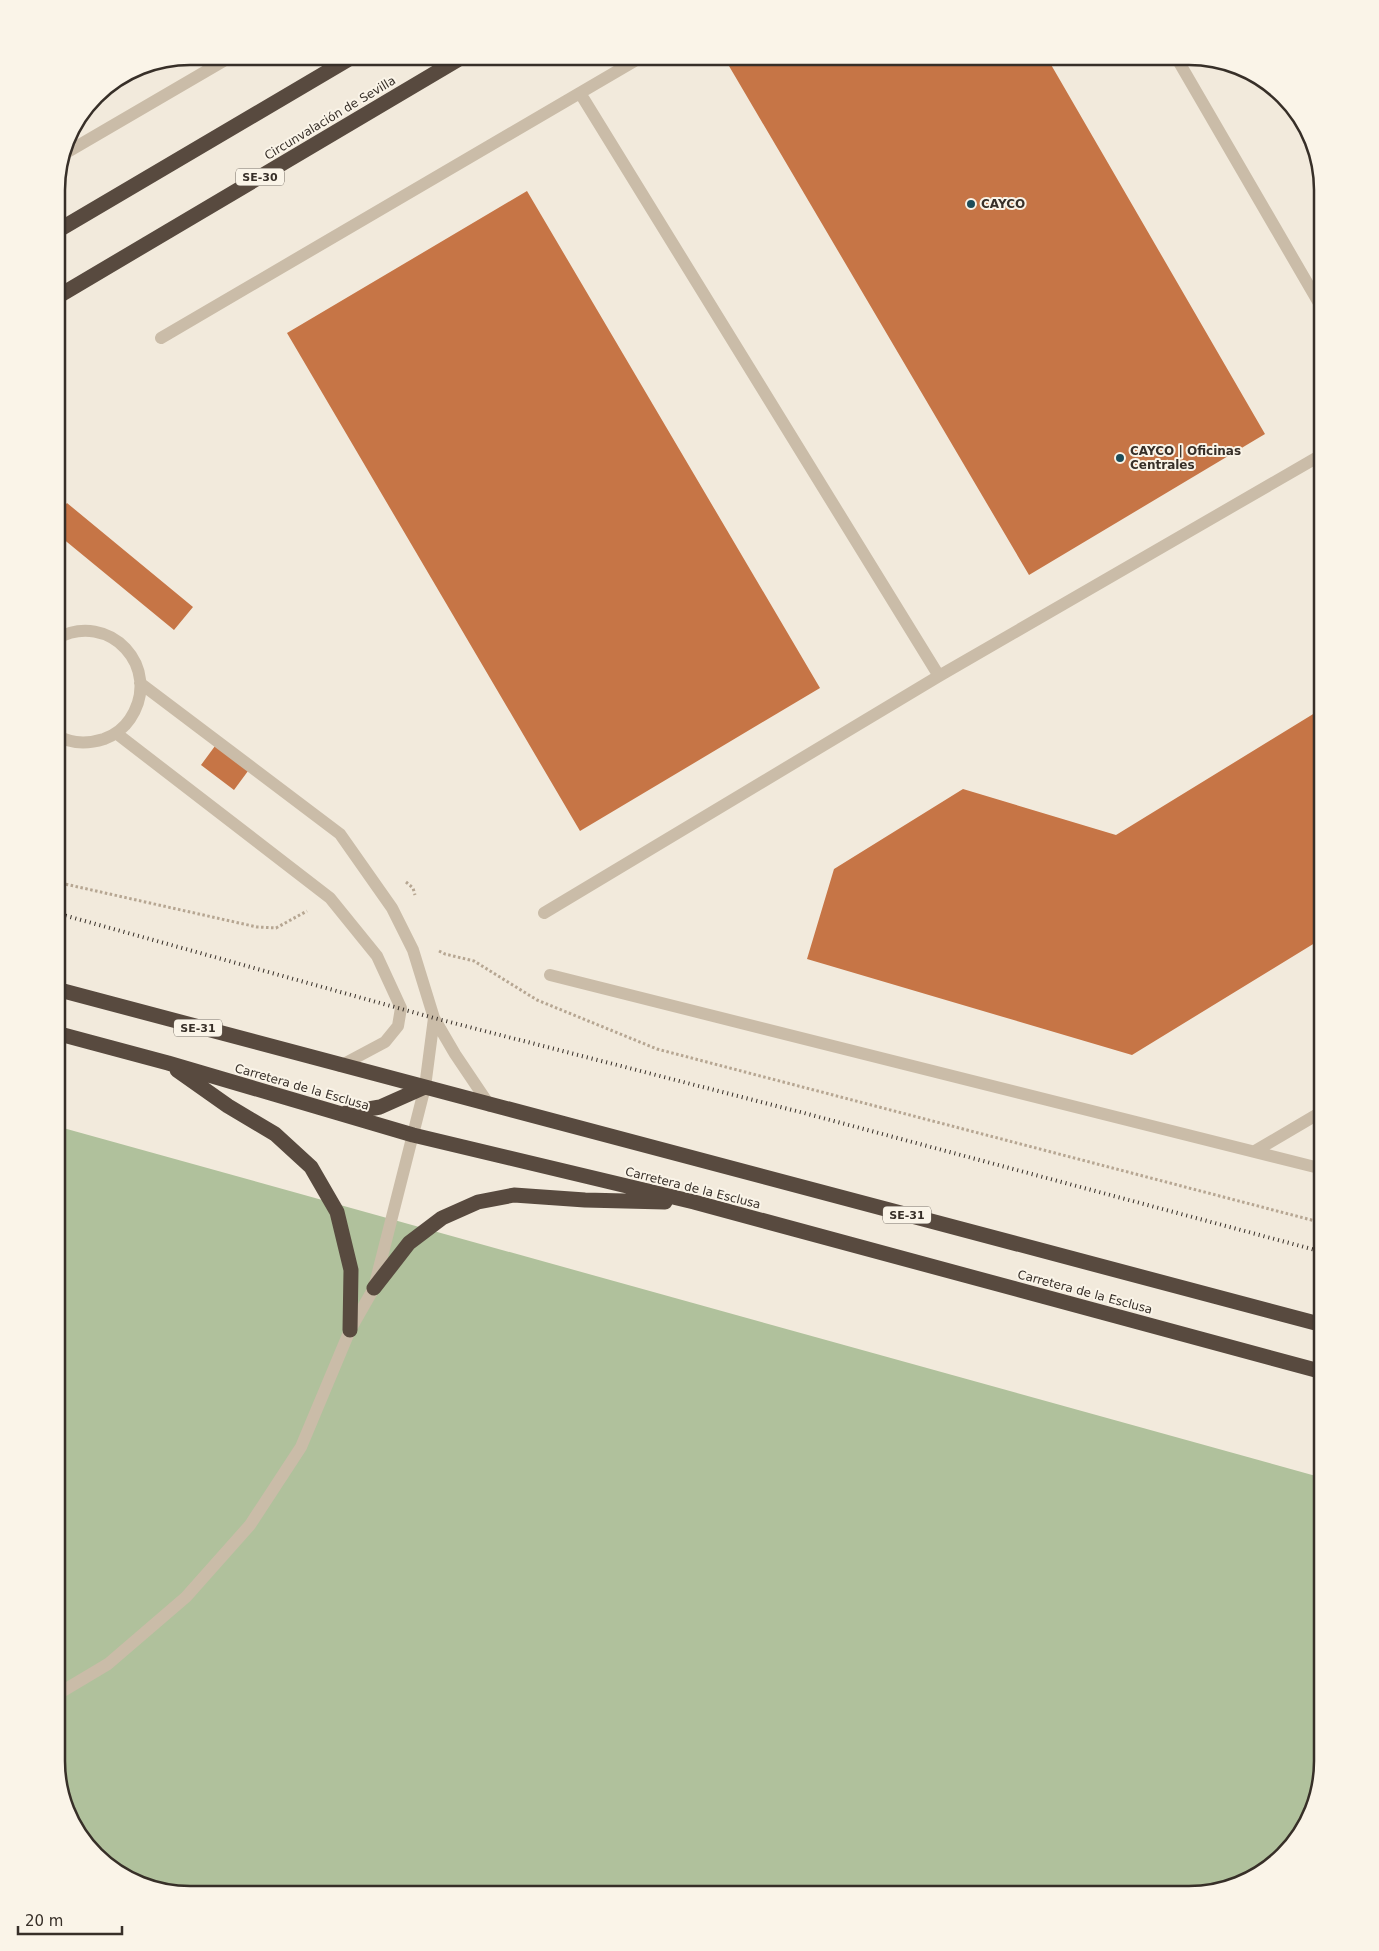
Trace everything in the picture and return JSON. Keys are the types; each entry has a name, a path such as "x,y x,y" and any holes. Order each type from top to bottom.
{"highway":[{"path":"65,226 339,65"},
{"name":"Circunvalación de Sevilla","path":"65,292 449,65"},
{"name":"SE-31","path":"65,992 1314,1323"},
{"name":"Carretera de la Esclusa","path":"65,1035 168,1063 413,1135 694,1202 1314,1370"},
{"path":"168,1063 228,1106 275,1134 310,1168 338,1212 351,1270 350,1330"},
{"path":"340,1114 380,1107 424,1087"},
{"path":"374,1288 409,1243 442,1218 478,1202 514,1195 585,1200 694,1202"}],"street":[{"path":"72,149 217,65"},
{"path":"161,338 628,65"},
{"path":"1181,65 1314,294"},
{"path":"580,93 939,676"},
{"path":"544,913 939,676 1314,459"},
{"path":"65,634 85,630 103,633 120,642 132,656 140,674 141,692 136,710 126,725 112,736 94,742 76,742 65,738"},
{"path":"140,683 340,834 392,908 412,950 434,1018 455,1054 490,1106"},
{"path":"116,733 330,898 377,956 401,1008 398,1026 385,1042 340,1066"},
{"path":"550,975 1314,1167"},
{"path":"65,1690 108,1664 186,1597 250,1525 301,1447 350,1330 374,1288 424,1087 434,1018"},
{"path":"1254,1150 1314,1116"}],"path":[{"path":"376,886 402,879 413,888 416,897"},
{"path":"65,884 257,927 276,928 330,898"},
{"path":"435,949 445,954 474,961 537,1000 657,1049 1314,1221"}],"green space":[{"path":"65,1129 1314,1475 1314,1761 1310,1793 1297,1824 1277,1849 1252,1869 1221,1882 1189,1886 182,1886 158,1882 127,1869 102,1849 82,1824 69,1793 66,1777"}],"building":[{"name":"CAYCO","path":"1051,65 1265,434 1029,575 729,66"},
{"path":"527,191 820,688 580,831 287,333"},
{"path":"67,503 193,607 174,630 65,540 65,505"},
{"path":"1314,714 1314,944 1132,1055 807,959 834,869 963,789 1116,835"},
{"path":"215,746 248,771 234,790 201,765"}],"railway":[{"path":"65,916 434,1018 804,1113 1314,1250"}],"place":[{"name":"CAYCO","path":"971,204"},
{"name":"CAYCO | Oficinas Centrales","path":"1120,458"}]}
